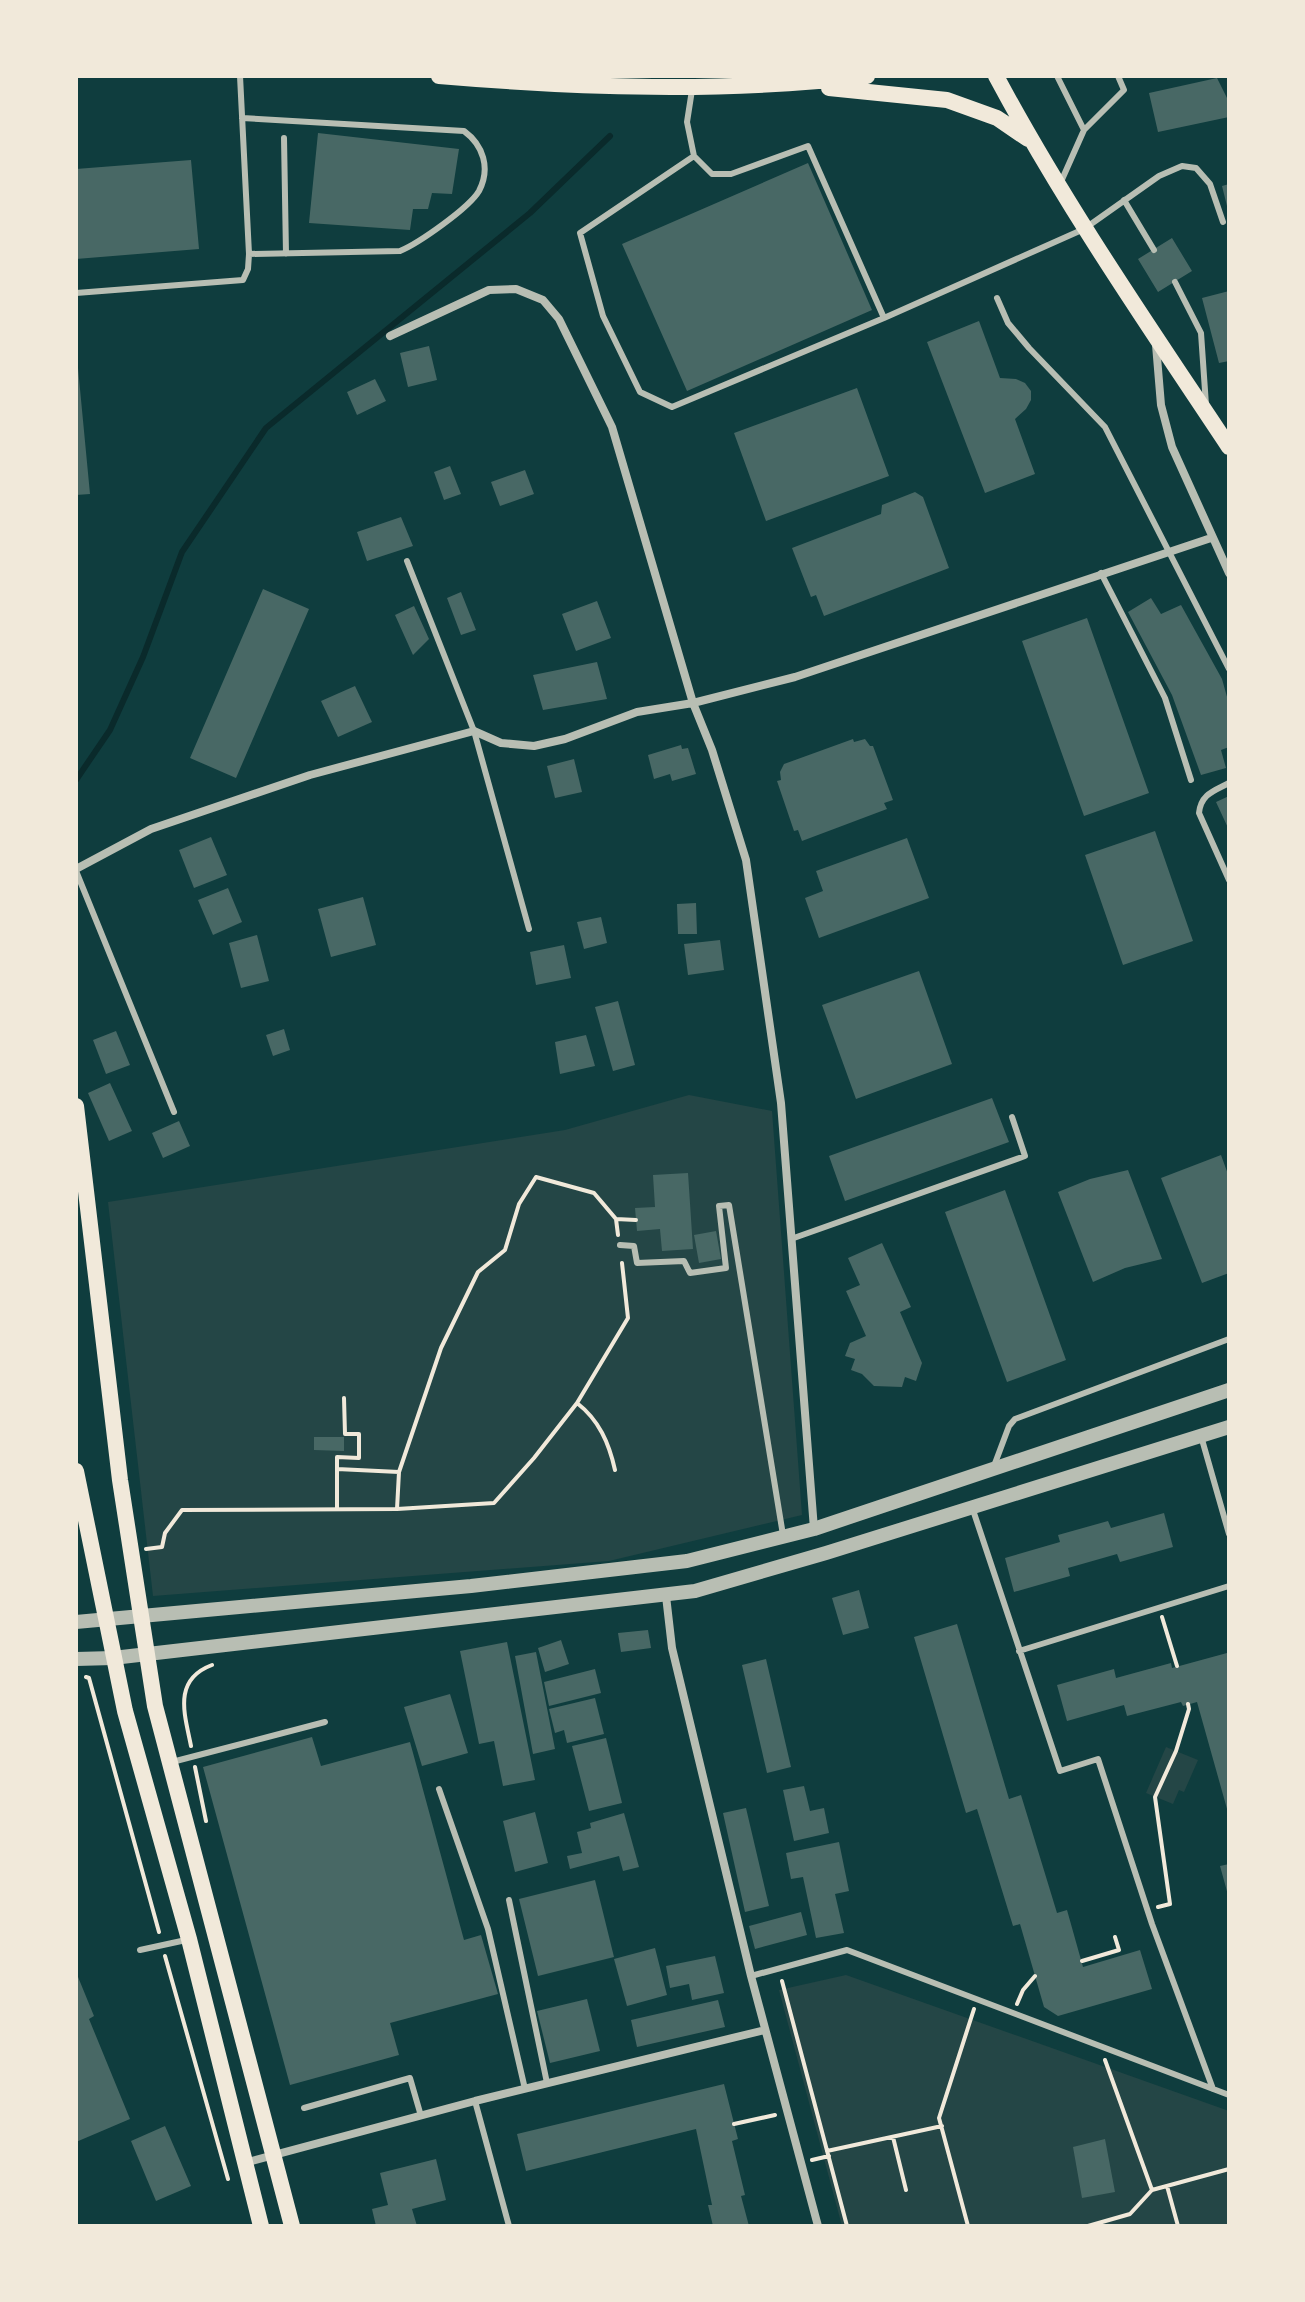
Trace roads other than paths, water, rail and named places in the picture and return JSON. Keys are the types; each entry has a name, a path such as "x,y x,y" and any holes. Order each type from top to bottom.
{"main road":[{"path":"439,76 511,82 693,87 800,84 867,76"},
{"path":"996,76 1030,140 1084,229 1229,447"},
{"path":"800,84 947,100 997,118 1030,140"},
{"path":"76,1106 120,1480 155,1706 292,2226"},
{"path":"76,1471 125,1711 189,1939 261,2226"}],"street":[{"path":"390,336 489,290 516,289 543,300 559,319 612,427 693,703 712,750 746,860 781,1103 814,1529"},
{"path":"1155,337 1161,405 1168,433 1211,538 1229,573"},
{"path":"76,870 151,829 310,775 474,731 501,743 534,746 565,739 637,712 693,703 795,677 1211,538"},
{"path":"76,1622 455,1588 687,1561 814,1529 1229,1390"},
{"path":"76,1659 113,1658 666,1596 724,1584 1229,1427"},
{"path":"666,1596 672,1648 751,1976 818,2226"},
{"path":"244,2163 475,2101 765,2030"}],"lane":[{"path":"76,293 243,280 249,254 240,76"},
{"path":"1057,76 1084,130"},
{"path":"1058,187 1084,130 1124,90 1118,76"},
{"path":"693,87 687,122 694,156 712,174 731,174 808,146 884,318"},
{"path":"242,118 464,131 480,146 484,158 478,193 420,243 400,251 249,254"},
{"path":"284,138 286,254"},
{"path":"694,156 580,233 603,316 640,392 672,407 1084,229 1159,176 1182,166 1196,168 1210,184 1223,222"},
{"path":"1124,200 1154,250"},
{"path":"1175,282 1201,333 1206,412"},
{"path":"997,298 1008,323 1105,427 1229,669"},
{"path":"407,561 474,731 529,929"},
{"path":"1101,573 1165,698 1191,780"},
{"path":"1229,783 1208,794 1200,802 1199,813 1229,880"},
{"path":"76,870 174,1112"},
{"path":"791,1239 1025,1156 1012,1117"},
{"path":"620,1245 634,1246 637,1263 684,1261 690,1273 726,1268 719,1206 729,1205 784,1538"},
{"path":"993,1469 1009,1426 1015,1419 1229,1339"},
{"path":"1201,1436 1229,1534"},
{"path":"972,1506 1060,1771 1098,1759 1147,1910 1213,2089"},
{"path":"1019,1651 1229,1586"},
{"path":"168,1763 325,1722"},
{"path":"439,1789 488,1929 525,2089"},
{"path":"509,1900 547,2083"},
{"path":"140,1950 189,1939"},
{"path":"751,1976 847,1950 1229,2095"},
{"path":"304,2108 410,2078 421,2116"},
{"path":"475,2101 509,2226"}],"waterway":[{"path":"76,780 110,730 143,657 182,552 266,428 530,213 610,136"}]}
